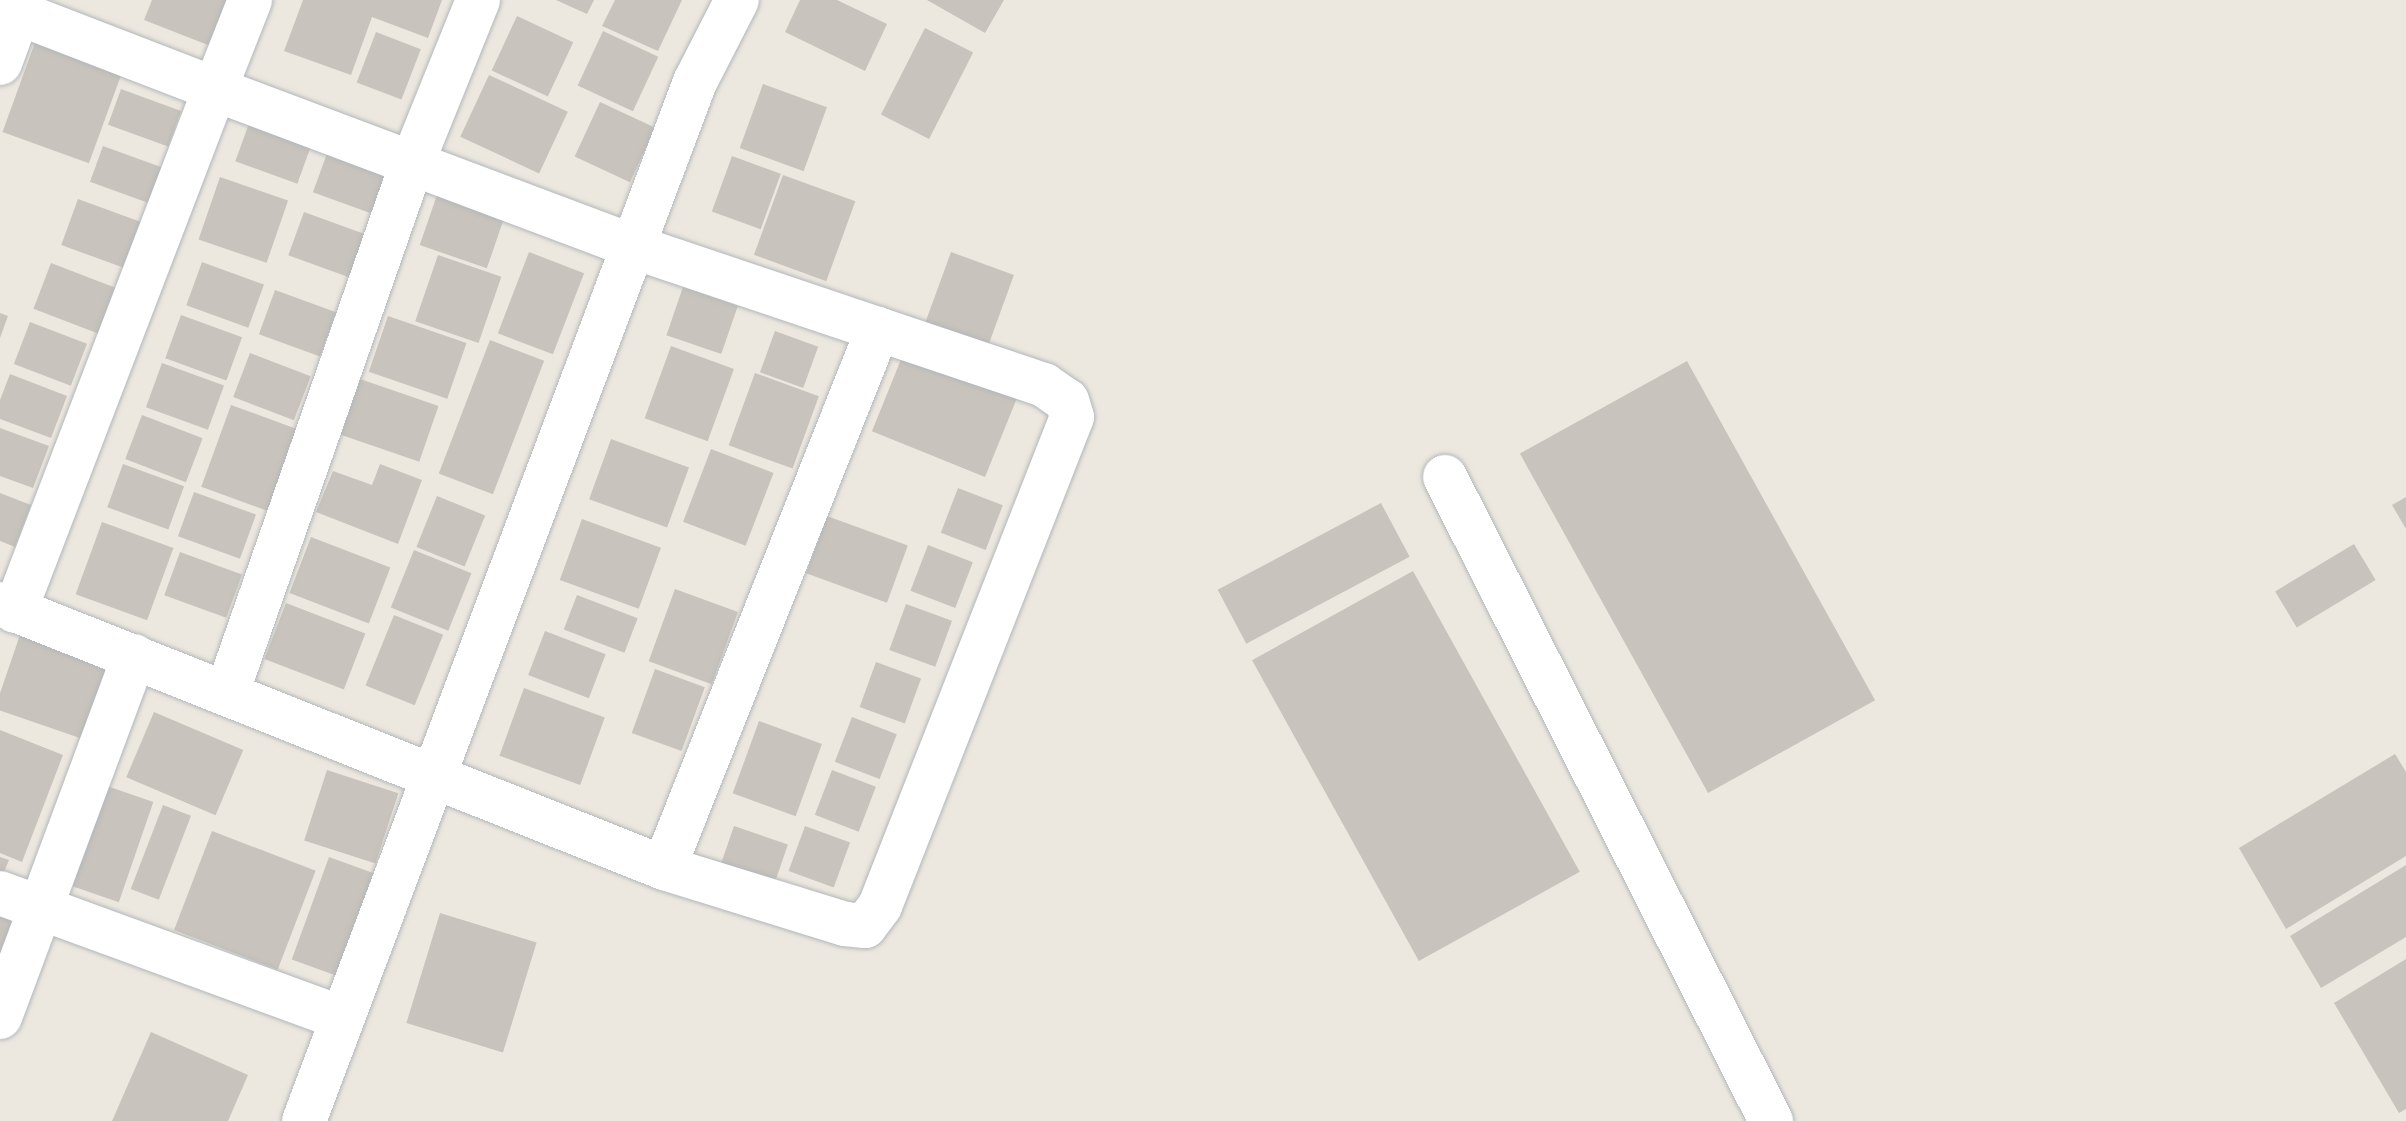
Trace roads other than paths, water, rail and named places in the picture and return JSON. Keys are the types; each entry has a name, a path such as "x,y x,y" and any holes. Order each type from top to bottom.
{"street":[{"path":"0,63 20,7 215,89 411,166 635,247 1044,385 1067,401 1072,417 880,906 865,926 845,924 664,868 431,779 227,693 8,608 215,89 250,0"},
{"path":"227,693 411,166 478,0"},
{"path":"304,1121 695,82 737,0"},
{"path":"664,868 878,329"},
{"path":"1445,477 1771,1121"},
{"path":"0,1017 20,900 134,656"},
{"path":"20,900 342,1018"}]}
